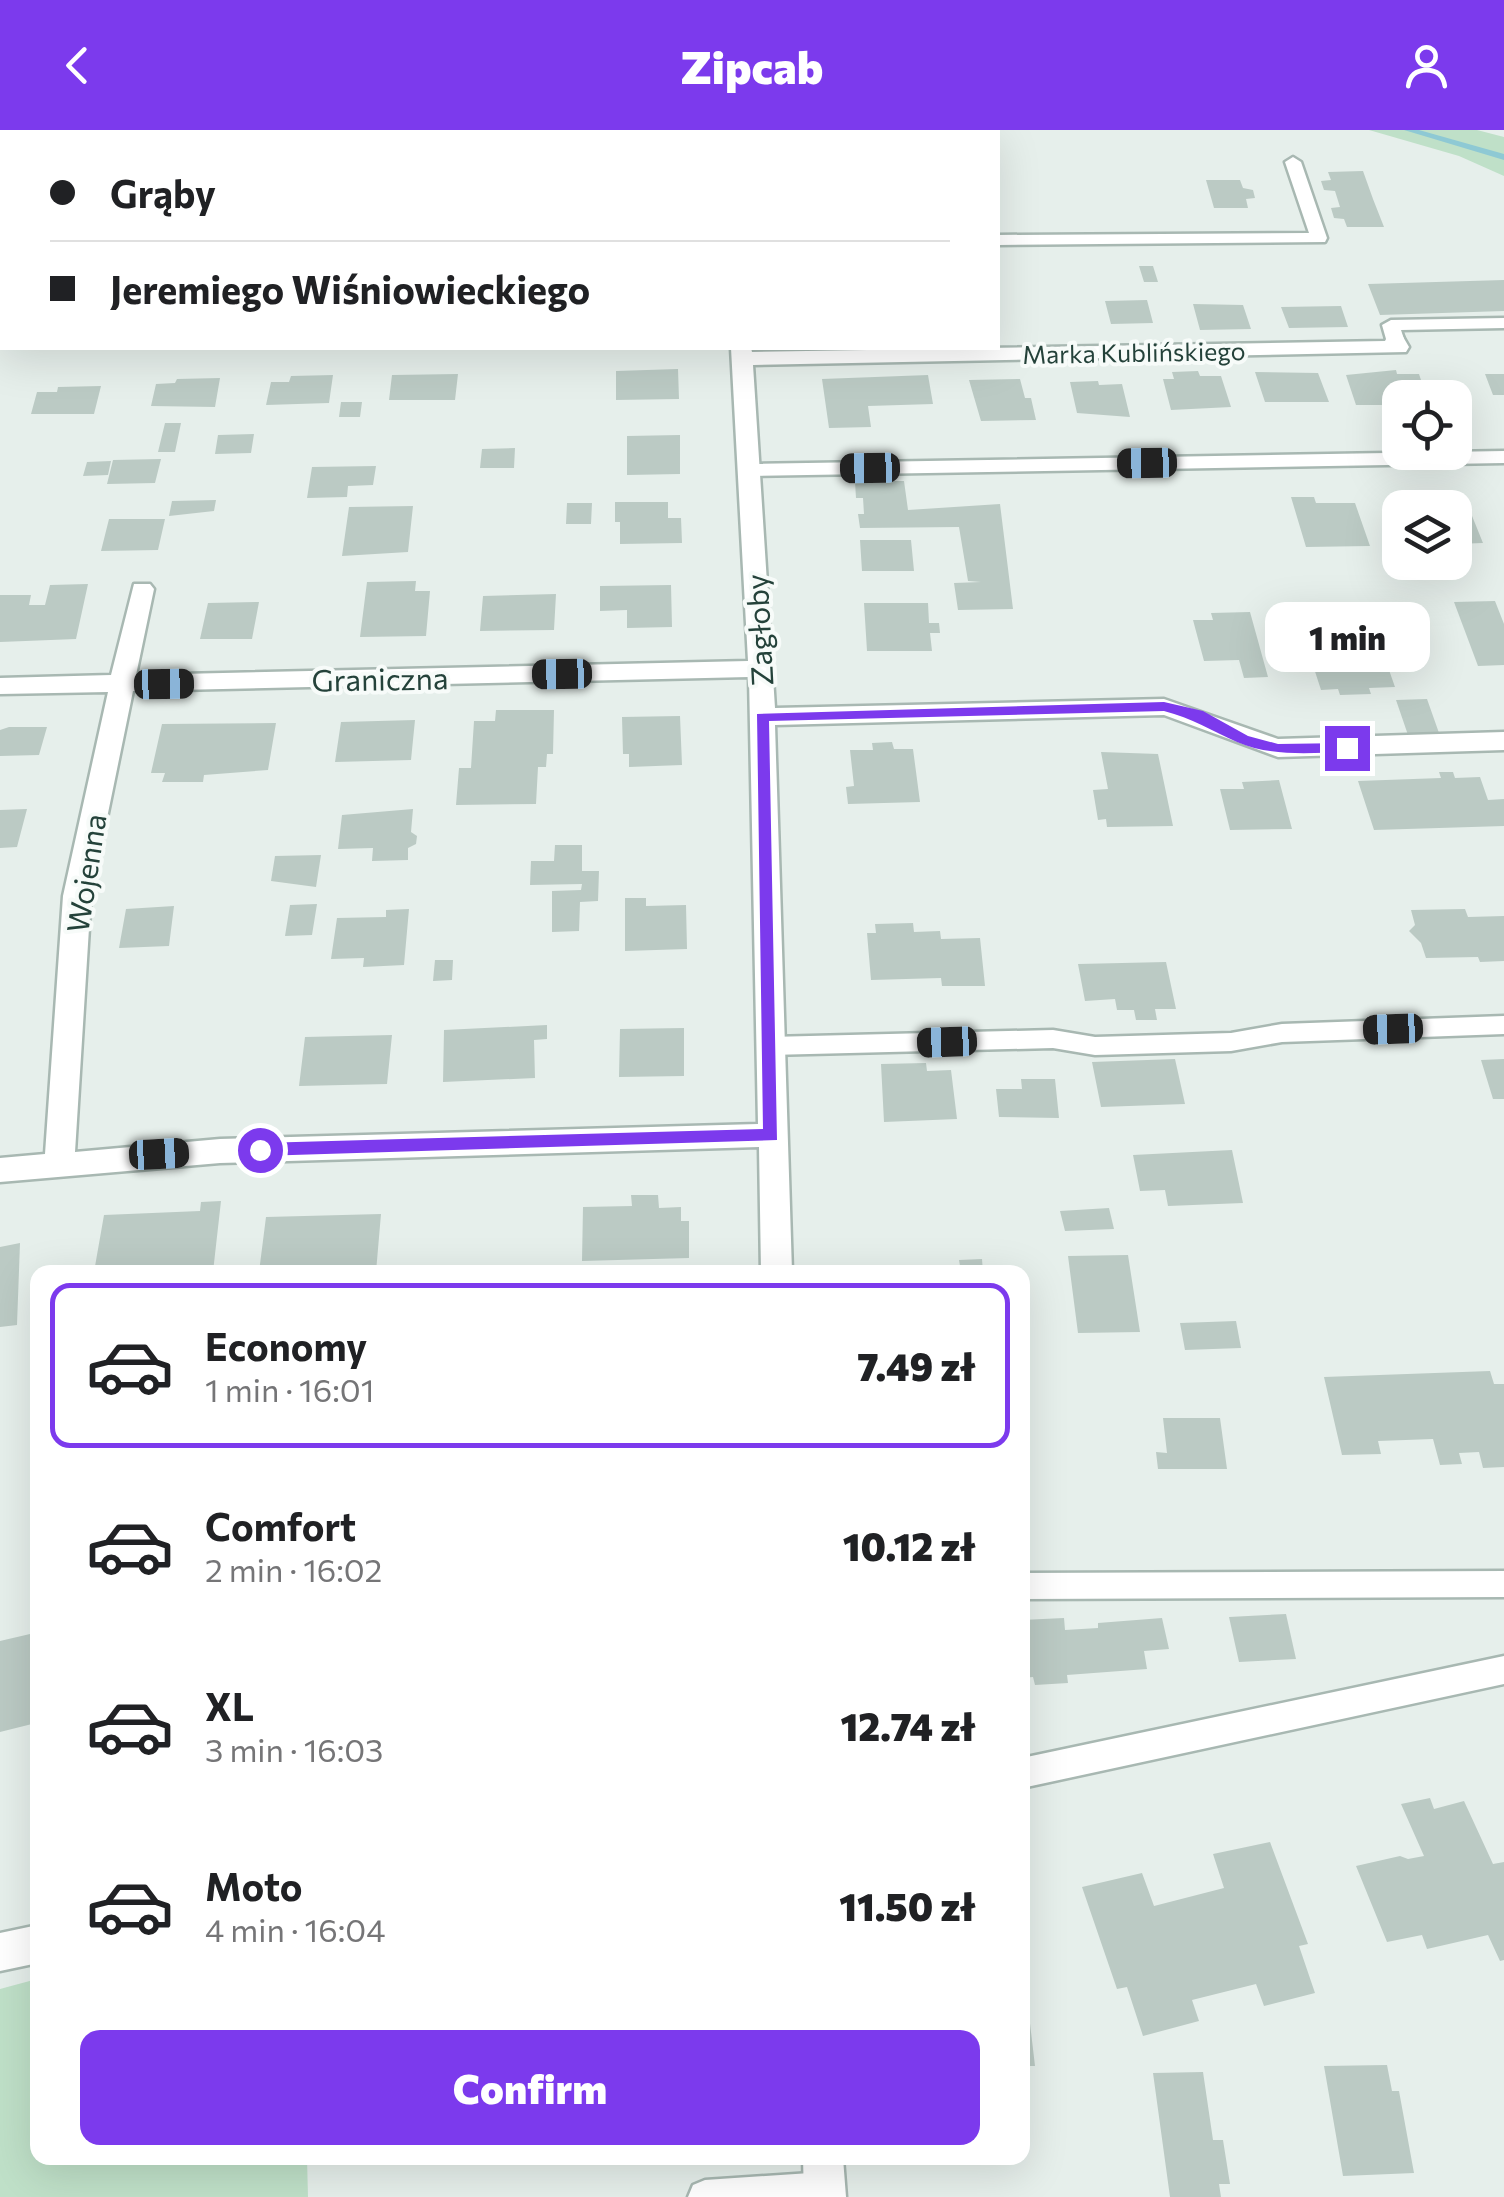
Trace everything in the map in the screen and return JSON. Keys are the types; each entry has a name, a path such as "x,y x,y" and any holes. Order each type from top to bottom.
{"street":[{"name":"Marka Kublińskiego","path":"741,353 1398,347 1395,339"},
{"name":"Zagłoby","path":"741,353 762,717 777,1265"},
{"name":"Wojenna","path":"59,1162 77,896 142,589"},
{"name":"Graniczna","path":"0,686 760,669"},
{"path":"762,717 1164,707 1198,714 1243,740 1278,748 1504,741"},
{"path":"0,1170 220,1151 771,1136"},
{"path":"0,1952 30,1946"}],"lane":[{"path":"1000,240 1319,238 1293,162"},
{"path":"1395,339 1391,325 1504,323"},
{"path":"750,470 1504,457"},
{"path":"770,1046 1053,1039 1096,1046 1231,1042 1282,1033 1504,1025"},
{"path":"1030,1586 1504,1584"},
{"path":"1030,1771 1504,1670"},
{"path":"705,2197 824,2181"}],"green space":[{"path":"1369,130 1477,130 1504,137 1504,176 1459,156"},
{"path":"30,1981 30,2165 307,2165 308,2197 0,2197 0,1989"}],"building":[{"path":"1363,171 1384,227 1347,227 1344,219 1334,218 1331,208 1340,207 1335,191 1324,190 1321,181 1331,180 1328,172"},
{"path":"1206,180 1240,180 1243,188 1253,190 1255,198 1246,199 1248,208 1214,208"},
{"path":"1139,266 1153,266 1158,282 1144,282"},
{"path":"1504,280 1504,311 1380,315 1368,284"},
{"path":"1147,300 1153,323 1111,324 1105,301"},
{"path":"1193,304 1243,305 1251,329 1200,330"},
{"path":"1341,306 1348,327 1289,328 1281,307"},
{"path":"678,369 679,399 616,400 616,371"},
{"path":"1396,370 1397,374 1419,374 1421,380 1382,380 1382,405 1356,405 1346,375"},
{"path":"1198,371 1200,376 1221,376 1231,407 1171,410 1163,379 1174,379 1172,372"},
{"path":"1255,372 1318,373 1329,402 1265,402"},
{"path":"458,374 455,400 389,400 392,375"},
{"path":"1485,374 1504,374 1504,395 1493,395"},
{"path":"333,375 329,403 266,405 271,382 289,382 291,376"},
{"path":"928,375 933,404 868,406 871,427 829,428 822,379"},
{"path":"220,378 215,407 151,406 156,384 175,383 177,379"},
{"path":"1020,379 1025,398 1031,398 1036,420 981,421 969,380"},
{"path":"1098,381 1099,385 1122,384 1130,417 1077,413 1070,382"},
{"path":"101,386 94,414 31,414 37,392 57,392 58,387"},
{"path":"341,402 362,402 360,417 339,417"},
{"path":"165,423 181,423 175,452 158,452"},
{"path":"254,434 251,453 215,454 218,435"},
{"path":"680,435 680,474 627,475 627,436"},
{"path":"515,448 514,468 480,468 482,449"},
{"path":"161,459 155,483 107,484 113,460"},
{"path":"111,461 108,475 83,476 87,462"},
{"path":"376,466 373,485 348,486 347,497 307,498 312,467"},
{"path":"874,475 891,475 892,481 904,481 908,510 1000,504 1013,609 958,610 954,583 981,582 968,581 959,527 860,528 858,514 864,514 863,498 856,498 855,482 874,481"},
{"path":"1291,497 1314,497 1316,503 1355,503 1370,546 1306,547"},
{"path":"216,500 214,511 169,516 172,501"},
{"path":"615,502 668,502 668,518 681,518 682,543 620,544"},
{"path":"567,503 592,503 591,524 566,524"},
{"path":"413,506 408,552 342,556 349,507"},
{"path":"1472,516 1483,543 1472,543"},
{"path":"109,519 165,519 158,550 101,551"},
{"path":"860,540 911,540 914,571 862,571"},
{"path":"416,581 415,591 430,591 426,636 360,637 367,582"},
{"path":"88,584 76,639 0,642 0,595 31,595 29,605 45,605 50,585"},
{"path":"671,585 672,627 627,628 627,610 600,611 600,586"},
{"path":"556,594 554,630 480,631 483,596"},
{"path":"1495,601 1504,624 1504,665 1478,666 1454,602"},
{"path":"259,602 252,639 200,639 208,603"},
{"path":"864,603 928,603 929,623 939,623 940,633 930,633 932,651 867,651"},
{"path":"1250,612 1268,677 1244,678 1239,660 1204,661 1193,620 1213,620 1211,613"},
{"path":"1382,650 1395,687 1369,688 1371,694 1340,695 1338,689 1321,690 1309,653"},
{"path":"1427,699 1439,733 1408,735 1396,700"},
{"path":"496,710 554,710 553,754 547,754 546,767 538,767 536,804 456,805 459,768 471,768 474,721 495,721"},
{"path":"680,716 682,765 629,767 629,754 623,754 622,717"},
{"path":"415,720 411,760 335,762 341,722"},
{"path":"276,723 268,770 204,775 203,782 162,782 165,773 151,773 162,724"},
{"path":"47,727 39,755 0,756 0,730"},
{"path":"892,742 894,749 913,749 920,802 848,804 846,787 854,786 850,750 873,750 872,743"},
{"path":"1101,752 1158,754 1173,826 1107,827 1106,819 1098,820 1093,790 1108,789"},
{"path":"1439,772 1453,772 1455,778 1480,777 1488,800 1504,799 1504,826 1374,830 1358,781 1441,778"},
{"path":"1279,780 1292,829 1230,830 1220,789 1244,789 1242,782"},
{"path":"27,809 17,847 0,848 0,810"},
{"path":"413,809 411,832 417,836 416,844 408,848 408,860 372,861 373,848 338,849 342,815"},
{"path":"555,845 582,845 582,871 599,871 598,901 580,902 579,931 552,932 552,891 581,890 582,884 530,885 531,861 554,861"},
{"path":"321,855 316,887 271,881 275,856"},
{"path":"625,898 646,898 646,906 686,905 687,949 625,951"},
{"path":"317,904 312,935 285,936 290,905"},
{"path":"174,906 169,946 119,948 126,909"},
{"path":"409,909 404,965 363,967 364,958 331,959 337,918 386,917 386,910"},
{"path":"1465,909 1468,917 1504,916 1504,961 1426,958 1421,943 1409,931 1415,925 1411,910"},
{"path":"913,923 914,932 940,931 941,939 980,938 985,986 942,986 941,978 871,980 867,933 876,933 875,924"},
{"path":"435,960 453,960 452,980 433,981"},
{"path":"1166,962 1176,1009 1155,1009 1157,1020 1136,1020 1134,1010 1117,1010 1115,999 1085,1001 1078,964"},
{"path":"547,1025 547,1039 534,1040 535,1078 443,1082 444,1030"},
{"path":"684,1028 684,1076 619,1077 620,1029"},
{"path":"392,1035 387,1084 299,1086 305,1037"},
{"path":"1175,1059 1185,1104 1101,1107 1092,1062"},
{"path":"1504,1059 1504,1099 1493,1099 1481,1060"},
{"path":"926,1063 927,1071 951,1070 957,1119 884,1122 881,1064"},
{"path":"1021,1079 1055,1079 1059,1118 999,1117 996,1089 1022,1089"},
{"path":"1232,1150 1243,1203 1168,1206 1165,1190 1140,1191 1133,1155"},
{"path":"631,1195 658,1195 659,1208 681,1207 681,1221 689,1221 689,1258 582,1261 583,1207 632,1206"},
{"path":"221,1201 214,1265 95,1265 104,1215 200,1211 201,1202"},
{"path":"1109,1208 1114,1229 1065,1231 1060,1211"},
{"path":"381,1214 377,1265 260,1265 266,1217"},
{"path":"20,1243 17,1325 0,1327 0,1247"},
{"path":"1128,1255 1140,1332 1078,1333 1068,1256"},
{"path":"982,1259 982,1265 960,1265 959,1260"},
{"path":"1236,1321 1241,1348 1185,1350 1180,1323"},
{"path":"1490,1371 1494,1384 1504,1384 1504,1467 1483,1468 1479,1452 1459,1453 1462,1464 1440,1465 1433,1439 1378,1441 1381,1454 1342,1455 1324,1377"},
{"path":"1163,1418 1220,1418 1227,1469 1158,1469 1156,1452 1167,1453"},
{"path":"1286,1614 1296,1659 1239,1662 1229,1617"},
{"path":"1064,1618 1065,1630 1162,1618 1169,1649 1144,1651 1147,1669 1067,1675 1068,1683 1035,1685 1030,1677 1030,1620"},
{"path":"30,1634 30,1724 0,1732 0,1641"},
{"path":"1430,1798 1434,1809 1464,1801 1493,1864 1504,1862 1504,1960 1500,1961 1488,1935 1427,1949 1422,1935 1387,1942 1356,1866 1400,1856 1424,1856 1401,1804"},
{"path":"1270,1842 1308,1944 1299,1946 1315,1993 1264,2006 1256,1984 1192,2000 1199,2021 1143,2036 1127,1987 1117,1989 1082,1887 1142,1873 1154,1906 1224,1888 1213,1854"},
{"path":"1030,2024 1035,2066 1030,2066"},
{"path":"1387,2065 1392,2091 1399,2091 1414,2173 1343,2176 1324,2066"},
{"path":"1203,2072 1213,2140 1223,2140 1230,2184 1219,2184 1221,2197 1170,2197 1153,2073"}],"waterway":[{"path":"1409,130 1504,157"}],"route":[{"path":"260,1150 771,1136 762,717 1164,707 1198,714 1243,740 1278,748 1347,748"}]}
